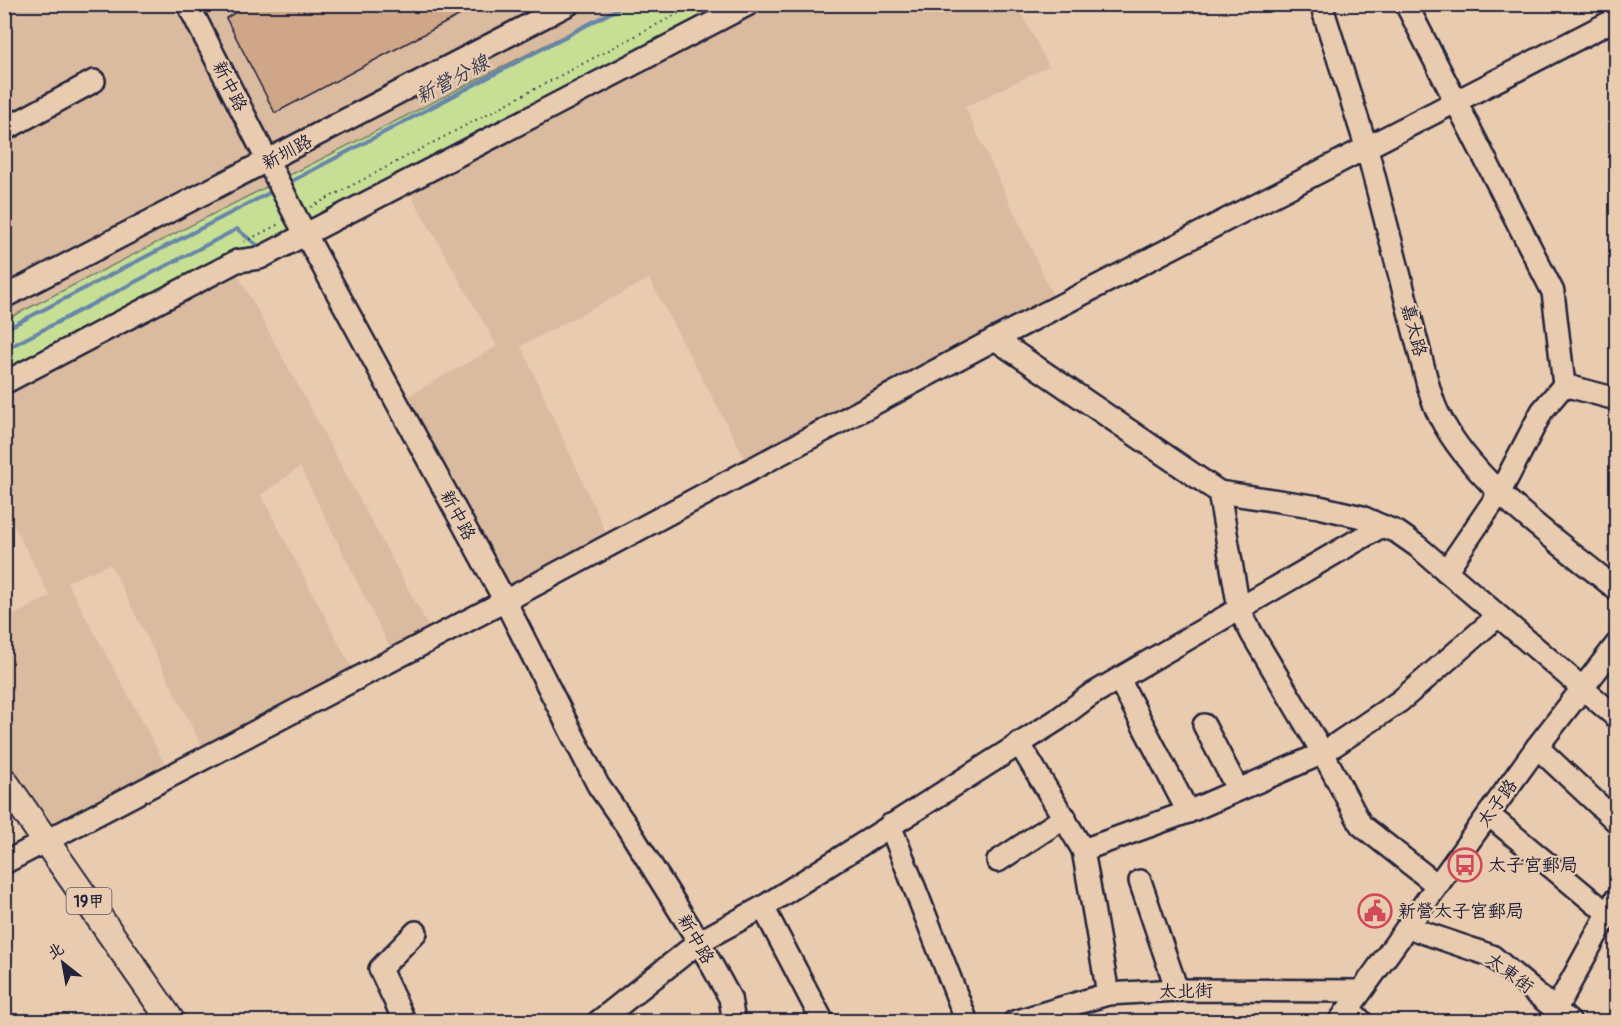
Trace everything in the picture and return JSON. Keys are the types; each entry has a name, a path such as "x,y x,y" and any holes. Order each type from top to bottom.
{"main road":[{"name":"19甲","path":"4,781 172,1022"}],"street":[{"name":"新中路","path":"188,4 300,224 505,601 598,785 626,825 699,942 730,998 734,1022"},
{"name":"新圳路","path":"4,297 569,4"},
{"path":"4,383 237,261 260,258 300,224 748,4"},
{"name":"嘉太路","path":"1321,4 1367,149 1428,385 1438,415 1462,451 1500,492 1617,589"},
{"path":"1406,4 1552,292 1564,385 1542,411 1500,492 1446,572"},
{"path":"4,863 505,601 994,339 1617,19"},
{"path":"4,130 94,81"},
{"path":"994,339 1220,492 1319,507 1362,517 1397,532 1617,717"},
{"path":"1564,385 1617,399"},
{"path":"1220,492 1239,609 1323,753 1361,825 1437,885"},
{"path":"598,1022 699,942 763,907 1119,679 1382,526"},
{"path":"1083,850 1188,812 1323,753 1400,701 1498,616"},
{"name":"太子路","path":"1350,1017 1361,991 1437,885 1582,687 1617,645"},
{"path":"1119,679 1188,812"},
{"path":"1204,725 1238,790"},
{"path":"1019,743 1065,816 1083,850 1108,994"},
{"path":"1537,747 1617,821"},
{"path":"1489,814 1607,902 1563,1015"},
{"path":"998,861 1065,816"},
{"path":"890,825 967,1022"},
{"path":"1140,881 1177,990"},
{"path":"763,907 823,1022"},
{"name":"太東街","path":"1407,927 1492,956 1563,1015"},
{"path":"405,1022 380,969 416,932"},
{"name":"太北街","path":"1014,1022 1108,994 1177,990 1361,991"}],"path":[{"path":"244,242 254,236 300,224 696,4"}],"shaded area":[{"path":"5,5 624,5 5,320"},
{"path":"770,5 1017,5 1049,66 965,107 1057,304 749,466 649,279 521,346 608,537 496,601 401,400 497,346 408,190"},
{"path":"235,269 431,631 391,650 300,467 261,495 354,672 202,747 110,564 67,582 168,769 49,828 5,766 5,620 50,596 5,509 5,391"}],"green space":[{"path":"624,5 770,5 408,190 235,269 5,391 5,320"}],"building":[{"path":"250,4 481,4 275,113 226,18"}],"waterway":[{"name":"新營分線","path":"292,181 627,4"},
{"name":"新營分線","path":"4,330 271,192"},
{"path":"4,350 237,229 258,246 272,240"}],"place":[{"name":"太子宮郵局","path":"1465,865"},
{"name":"新營太子宮郵局","path":"1375,911"}]}
